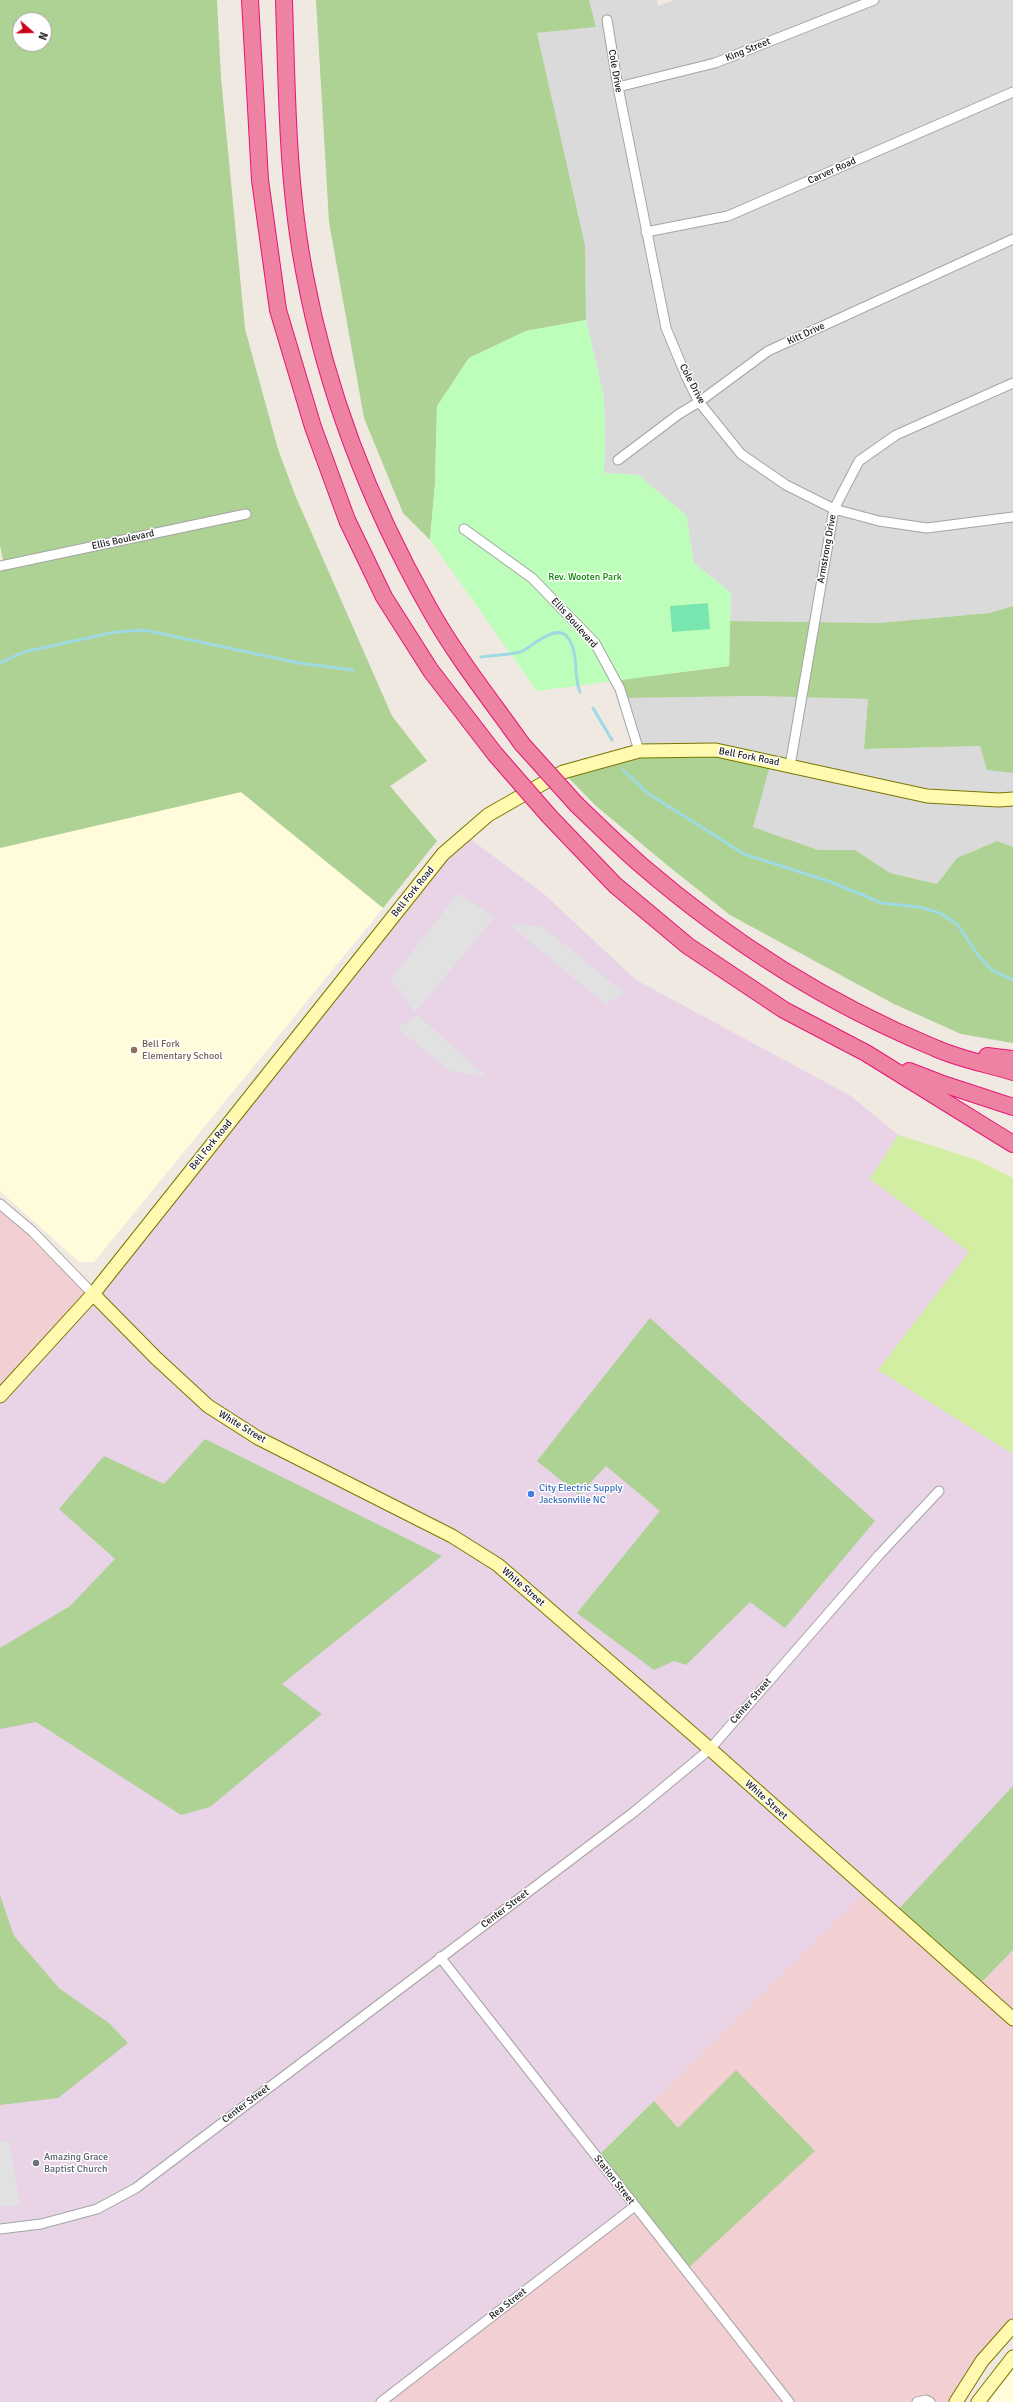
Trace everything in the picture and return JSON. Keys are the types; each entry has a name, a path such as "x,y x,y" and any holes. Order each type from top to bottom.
{"highway":[{"path":"250,0 260,180 278,310 313,427 347,520 384,597 431,671 495,754 549,816 615,885 688,946 784,1010 866,1053 1013,1144"},
{"path":"284,0 291,171 304,274 323,359 351,447 390,534 430,610 522,744 577,805 641,865 714,924 788,974 866,1017 936,1049 1013,1072"},
{"path":"936,1049 1013,1059"},
{"path":"866,1053 940,1084 1013,1107"}],"street":[{"name":"King Street","path":"618,87 715,63 874,0"},
{"name":"Cole Drive","path":"607,20 618,87 666,328 686,376 699,402 740,454 786,485 834,509 879,521 927,528 1013,517"},
{"name":"Carver Road","path":"646,232 728,216 1013,92"},
{"name":"Kitt Drive","path":"618,460 679,414 699,402 768,351 1013,239"},
{"name":"Armstrong Drive","path":"790,766 834,509 859,461 896,436 1013,383"},
{"name":"Ellis Boulevard","path":"0,566 246,514"},
{"name":"Ellis Boulevard","path":"464,529 532,578 595,643 620,689 639,751"},
{"name":"Bell Fork Road","path":"0,1396 93,1294 443,854 488,816 563,772 639,751 716,750 928,796 999,800 1013,799"},
{"name":"White Street","path":"0,1204 32,1230 156,1358 208,1406 258,1438 452,1536 498,1565 710,1749 1013,2019"},
{"name":"Center Street","path":"0,2229 41,2224 97,2209 136,2188 634,1812 710,1749 879,1555 939,1491"},
{"name":"Station Street","path":"440,1957 789,2402"},
{"name":"Rea Street","path":"381,2402 635,2206"},
{"path":"956,2402 982,2361 1013,2326"},
{"path":"978,2402 1013,2357"},
{"path":"917,2402 926,2400 930,2402"}],"shaded area":[{"path":"589,0 657,0 658,6 675,0 1013,0 1013,606 990,613 879,623 730,621 731,593 694,563 686,515 638,475 604,473 604,398 586,320 585,245 537,33 596,27"},
{"path":"756,696 868,699 864,749 980,746 987,770 1013,773 1013,847 997,841 957,858 937,884 890,873 855,850 818,850 752,827 771,762 639,751 622,698"},
{"name":"Bell Fork Elementary School","path":"241,792 383,908 94,1262 79,1262 0,1191 0,848"},
{"path":"465,835 544,894 636,980 851,1096 898,1135 870,1179 970,1252 878,1370 1013,1454 1013,1952 977,1987 867,1890 597,2157 635,2206 380,2402 0,2402 0,1396"},
{"path":"458,893 495,917 415,1013 391,979"},
{"path":"507,923 543,927 626,994 605,1004"},
{"path":"418,1015 487,1077 450,1071 397,1028"},
{"path":"0,1204 93,1294 0,1396"},
{"path":"867,1890 977,1987 1013,1952 1013,2326 956,2402 380,2402 597,2157"},
{"path":"9,2141 20,2205 0,2207 0,2142"},
{"path":"1013,2365 1013,2402 989,2402"}],"green space":[{"path":"0,0 217,0 221,78 245,329 278,449 295,495 392,716 427,761 390,786 437,841 383,908 241,792 0,848 0,566 4,565 0,545"},
{"path":"316,0 589,0 596,27 537,33 585,245 586,320 526,331 469,358 437,407 435,484 430,540 403,513 364,418 329,222"},
{"name":"Rev. Wooten Park","path":"586,320 604,398 604,473 638,475 686,515 694,563 731,593 729,666 537,691 430,540 435,484 437,406 469,358 526,331"},
{"path":"708,603 710,629 672,632 670,606"},
{"path":"1013,606 1013,773 987,770 980,746 864,749 868,699 756,696 622,698 617,680 729,666 730,621 879,623 990,613"},
{"path":"716,750 771,762 753,827 818,850 855,850 890,873 937,884 957,858 997,841 1013,847 1013,1043 961,1034 894,1004 730,915 595,805 563,772 639,751"},
{"path":"898,1135 977,1160 1013,1178 1013,1454 878,1370 969,1252 870,1179"},
{"path":"650,1318 875,1521 785,1628 750,1602 686,1665 674,1661 654,1670 577,1613 660,1511 606,1466 579,1495 537,1461"},
{"path":"205,1439 442,1556 282,1684 322,1714 210,1807 181,1815 36,1722 0,1729 0,1648 70,1606 115,1559 59,1509 104,1456 164,1484"},
{"path":"1013,1786 1013,1950 977,1987 894,1914"},
{"path":"0,1895 14,1936 60,1989 109,2023 128,2043 58,2098 0,2105"},
{"path":"736,2070 815,2151 686,2270 597,2157 654,2101 678,2128"}],"waterway":[{"path":"0,663 24,652 115,632 144,630 299,663 353,670"},
{"path":"481,657 520,652 551,634 564,634 569,639 574,652 580,692"},
{"path":"593,708 612,740"},
{"path":"623,770 649,794 744,854 831,882 882,903 919,907 940,913 957,924 978,955 992,970 1013,980"}],"place":[{"name":"Bell Fork Elementary School","path":"134,1050"},
{"name":"City Electric Supply Jacksonville NC","path":"531,1494"},
{"name":"Amazing Grace Baptist Church","path":"36,2163"}]}
